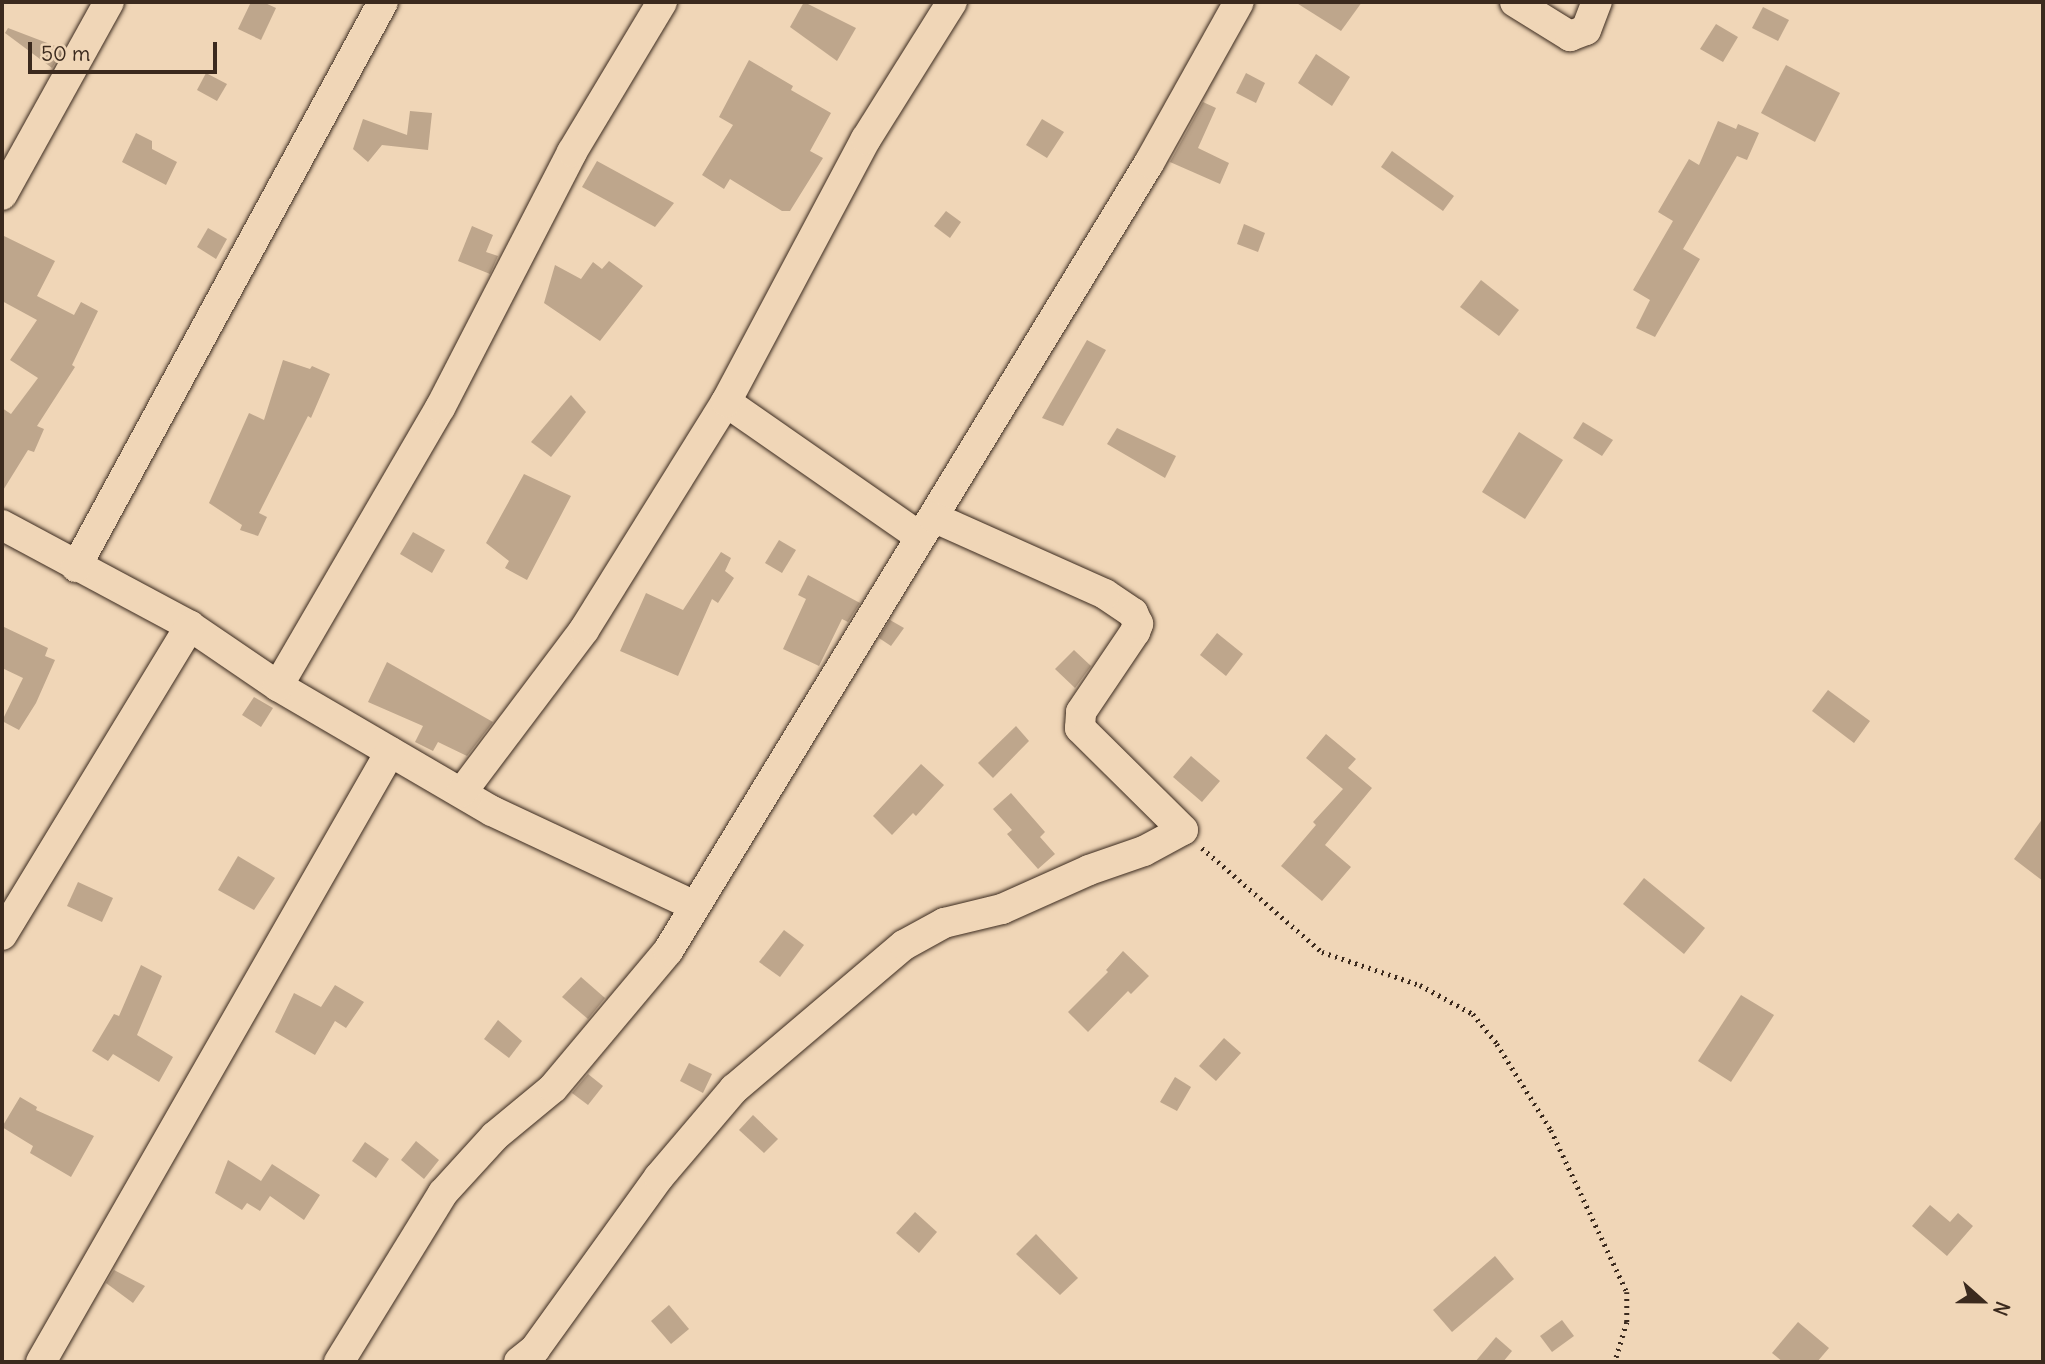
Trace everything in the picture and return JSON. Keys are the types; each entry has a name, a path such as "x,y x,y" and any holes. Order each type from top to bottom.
{"street":[{"path":"2,195 108,2"},
{"path":"76,567 383,2"},
{"path":"278,686 440,408 572,152 662,2"},
{"path":"462,792 584,630 726,402 866,139 952,2"},
{"path":"339,1362 443,1193 495,1136 553,1088 668,951 1149,163 1239,2"},
{"path":"1515,2 1570,36 1587,30 1597,2"},
{"path":"519,1362 535,1349 659,1177 734,1089 904,945 944,923 1002,909 1088,870 1144,850 1184,830 1080,727 1081,712 1135,632 1138,624 1133,612 1105,594 926,527 726,402"},
{"path":"2,525 190,626 278,686 492,811 695,906"},
{"path":"2,935 190,626"},
{"path":"41,1362 390,752"}],"path":[{"path":"1184,830 1225,871 1322,952 1420,985 1473,1014 1497,1044 1551,1130 1627,1292 1627,1322 1615,1362"}],"building":[{"path":"251,2 263,2 276,8 261,40 238,29"},
{"path":"804,2 856,28 837,61 790,27"},
{"path":"1295,2 1362,2 1341,31"},
{"path":"1763,7 1789,20 1778,41 1752,28"},
{"path":"1716,24 1738,37 1723,62 1700,49"},
{"path":"8,28 63,49 52,68 5,33"},
{"path":"1316,54 1350,77 1332,106 1298,83"},
{"path":"749,60 793,86 791,90 831,113 810,151 823,158 790,211 782,211 730,179 724,189 702,175 733,125 719,117"},
{"path":"1786,65 1840,93 1815,142 1761,113"},
{"path":"206,73 227,84 217,101 197,90"},
{"path":"1246,73 1265,83 1256,103 1236,93"},
{"path":"1203,102 1216,108 1198,148 1229,163 1220,184 1170,162"},
{"path":"410,111 432,113 428,150 382,145 368,162 353,149 363,119 407,135"},
{"path":"1042,119 1064,132 1047,158 1026,145"},
{"path":"1718,121 1736,129 1738,124 1759,133 1747,160 1737,156 1683,249 1700,259 1655,337 1636,328 1650,300 1633,290 1673,221 1658,212 1689,159 1699,165"},
{"path":"136,133 152,141 152,149 177,162 166,185 122,162"},
{"path":"1392,151 1454,196 1443,211 1381,167"},
{"path":"597,161 674,203 655,227 582,187"},
{"path":"946,211 961,222 950,238 934,226"},
{"path":"1244,224 1265,233 1258,252 1237,244"},
{"path":"472,226 493,235 486,252 498,256 490,274 458,261"},
{"path":"208,228 227,239 216,259 197,247"},
{"path":"2,235 55,261 37,296 74,315 81,302 98,311 72,365 75,367 37,426 44,429 34,452 28,450 2,492 2,408 11,414 38,378 10,360 37,320 2,301"},
{"path":"609,261 643,286 600,341 544,303 555,265 581,279 593,262 602,269"},
{"path":"1481,280 1519,310 1499,336 1460,307"},
{"path":"1087,340 1106,350 1063,426 1042,418"},
{"path":"283,360 310,369 312,366 330,374 311,418 308,416 259,513 267,517 258,536 240,530 242,525 209,503 249,413 264,420"},
{"path":"571,395 586,412 551,457 531,442"},
{"path":"1583,422 1613,440 1602,456 1573,438"},
{"path":"1117,428 1176,456 1165,478 1107,444"},
{"path":"1519,432 1563,460 1525,519 1482,492"},
{"path":"524,474 571,496 527,580 505,568 509,561 486,543"},
{"path":"413,532 445,550 432,573 400,554"},
{"path":"779,540 796,550 782,573 765,563"},
{"path":"721,552 731,558 725,571 734,578 718,603 712,599 678,676 620,651 646,593 683,610"},
{"path":"808,575 860,603 848,622 842,619 819,666 783,649 806,599 798,595"},
{"path":"890,620 904,628 891,646 879,638"},
{"path":"2,626 48,648 45,656 55,660 36,703 19,730 2,721 23,678 2,668"},
{"path":"1217,633 1243,654 1226,676 1200,655"},
{"path":"1074,650 1091,666 1075,688 1055,669"},
{"path":"387,662 493,722 467,756 438,742 433,751 415,742 423,726 368,702"},
{"path":"1828,690 1870,721 1854,743 1812,711"},
{"path":"254,697 273,708 261,727 242,715"},
{"path":"1016,726 1029,741 993,778 978,763"},
{"path":"1326,734 1356,759 1348,768 1372,788 1325,845 1351,867 1322,901 1281,866 1316,825 1313,822 1343,789 1306,758"},
{"path":"1191,756 1220,781 1202,802 1173,777"},
{"path":"921,764 944,785 916,816 913,813 892,835 873,816"},
{"path":"1011,793 1045,832 1040,837 1055,854 1038,869 1007,834 1012,830 993,809"},
{"path":"2043,818 2043,881 2014,859"},
{"path":"238,856 275,878 254,910 218,890"},
{"path":"1644,878 1705,928 1684,954 1623,904"},
{"path":"78,882 113,898 102,922 67,906"},
{"path":"784,930 804,945 780,977 759,962"},
{"path":"1123,951 1149,976 1131,994 1128,991 1088,1032 1068,1012 1108,972 1106,970"},
{"path":"141,965 162,976 137,1035 173,1057 159,1082 113,1054 108,1061 92,1051 114,1014 119,1016"},
{"path":"581,977 605,998 588,1019 562,997"},
{"path":"335,985 364,1002 346,1028 335,1021 315,1055 275,1032 294,993 321,1007"},
{"path":"1741,995 1774,1015 1731,1082 1698,1061"},
{"path":"498,1020 522,1041 509,1058 484,1039"},
{"path":"1224,1038 1241,1053 1216,1081 1199,1066"},
{"path":"689,1063 712,1074 703,1093 680,1081"},
{"path":"588,1074 603,1086 588,1105 572,1093"},
{"path":"1175,1077 1191,1087 1177,1111 1160,1102"},
{"path":"20,1097 37,1107 36,1110 94,1136 71,1177 30,1153 33,1146 2,1127"},
{"path":"753,1115 778,1139 764,1153 739,1130"},
{"path":"416,1141 439,1160 424,1179 401,1160"},
{"path":"365,1142 389,1159 376,1178 352,1161"},
{"path":"228,1160 261,1181 272,1164 320,1195 304,1220 270,1196 260,1211 247,1203 242,1210 215,1193"},
{"path":"1930,1205 1950,1222 1958,1213 1973,1226 1947,1256 1912,1226"},
{"path":"915,1212 937,1232 919,1253 896,1233"},
{"path":"1036,1234 1078,1278 1060,1295 1016,1254"},
{"path":"1495,1256 1514,1279 1452,1332 1433,1310"},
{"path":"114,1270 145,1286 133,1303 106,1283"},
{"path":"669,1305 689,1329 671,1344 651,1321"},
{"path":"1562,1320 1574,1336 1552,1352 1540,1336"},
{"path":"1798,1322 1829,1348 1817,1362 1783,1362 1772,1353"},
{"path":"1496,1337 1512,1351 1503,1362 1475,1362"}]}
